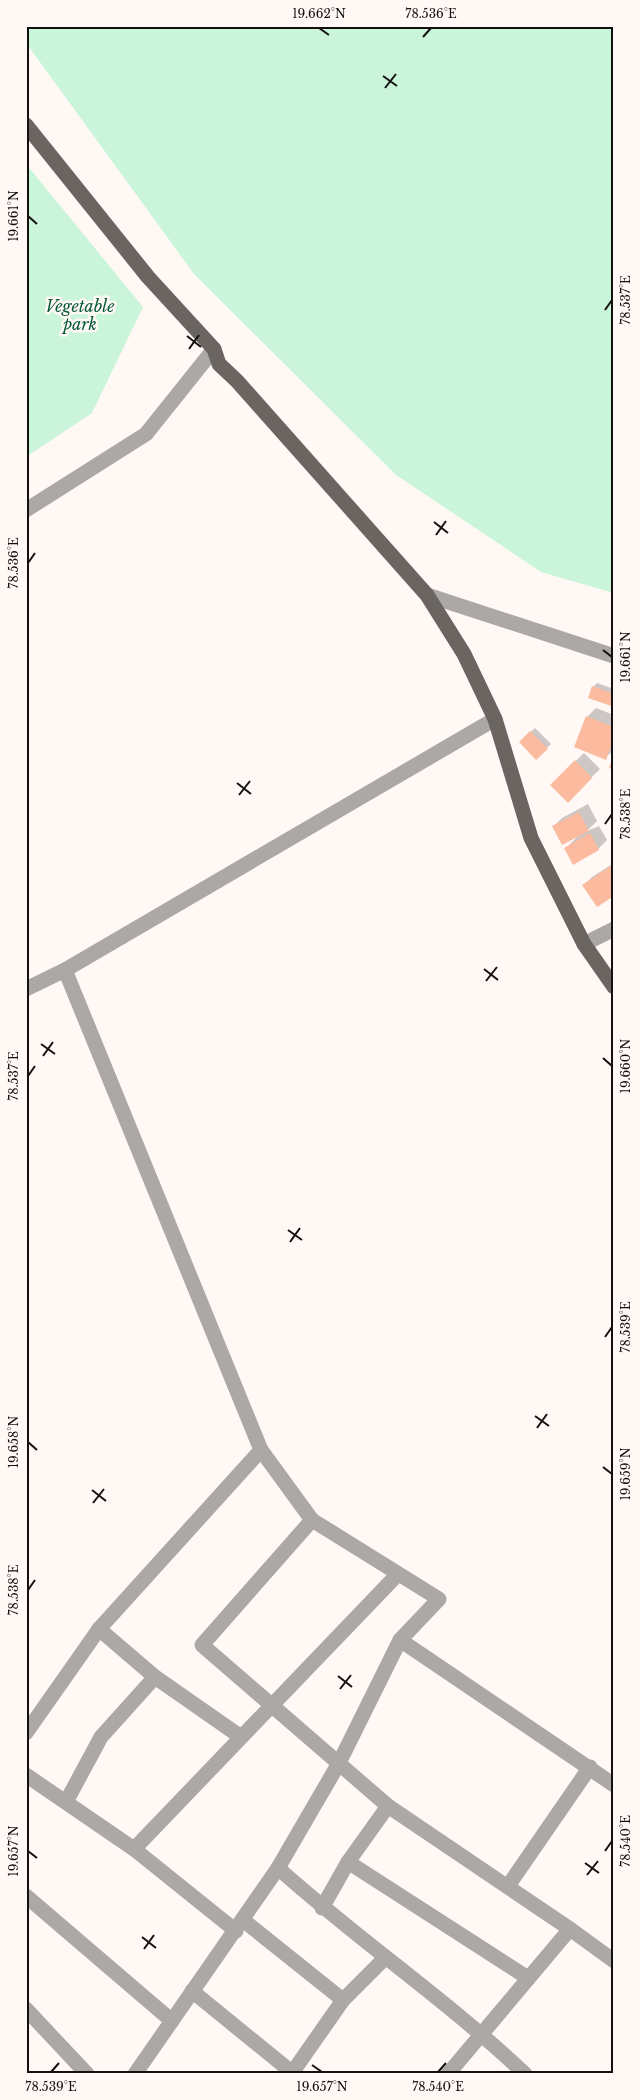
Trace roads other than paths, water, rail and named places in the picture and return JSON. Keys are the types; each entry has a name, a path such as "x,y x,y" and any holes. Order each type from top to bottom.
{"main road":[{"path":"26,125 148,277 214,350 219,364 237,381 427,596 464,654 495,719 531,838 584,944 614,987"}],"street":[{"path":"26,510 146,434 214,350"},
{"path":"427,596 614,656"},
{"path":"26,989 65,970 495,719"},
{"path":"584,944 614,929"},
{"path":"65,970 261,1450 312,1520 439,1599 400,1640 339,1763 278,1868 136,2074"},
{"path":"26,1733 99,1629 261,1450"},
{"path":"312,1520 202,1645 388,1806 508,1886 614,1961"},
{"path":"134,1849 398,1574"},
{"path":"99,1629 155,1677 241,1737"},
{"path":"400,1640 614,1785"},
{"path":"66,1802 100,1737 155,1677"},
{"path":"508,1886 590,1767"},
{"path":"26,1775 134,1849 343,2000"},
{"path":"322,1908 348,1862 388,1806"},
{"path":"348,1862 528,1978"},
{"path":"278,1868 322,1908 481,2032 524,2074"},
{"path":"26,1896 172,2021"},
{"path":"448,2074 481,2032 570,1929"},
{"path":"192,1991 293,2073 343,2000 385,1958"},
{"path":"26,2009 87,2074"}],"park label":[{"name":"Vegetable park","path":"80,315"}]}
